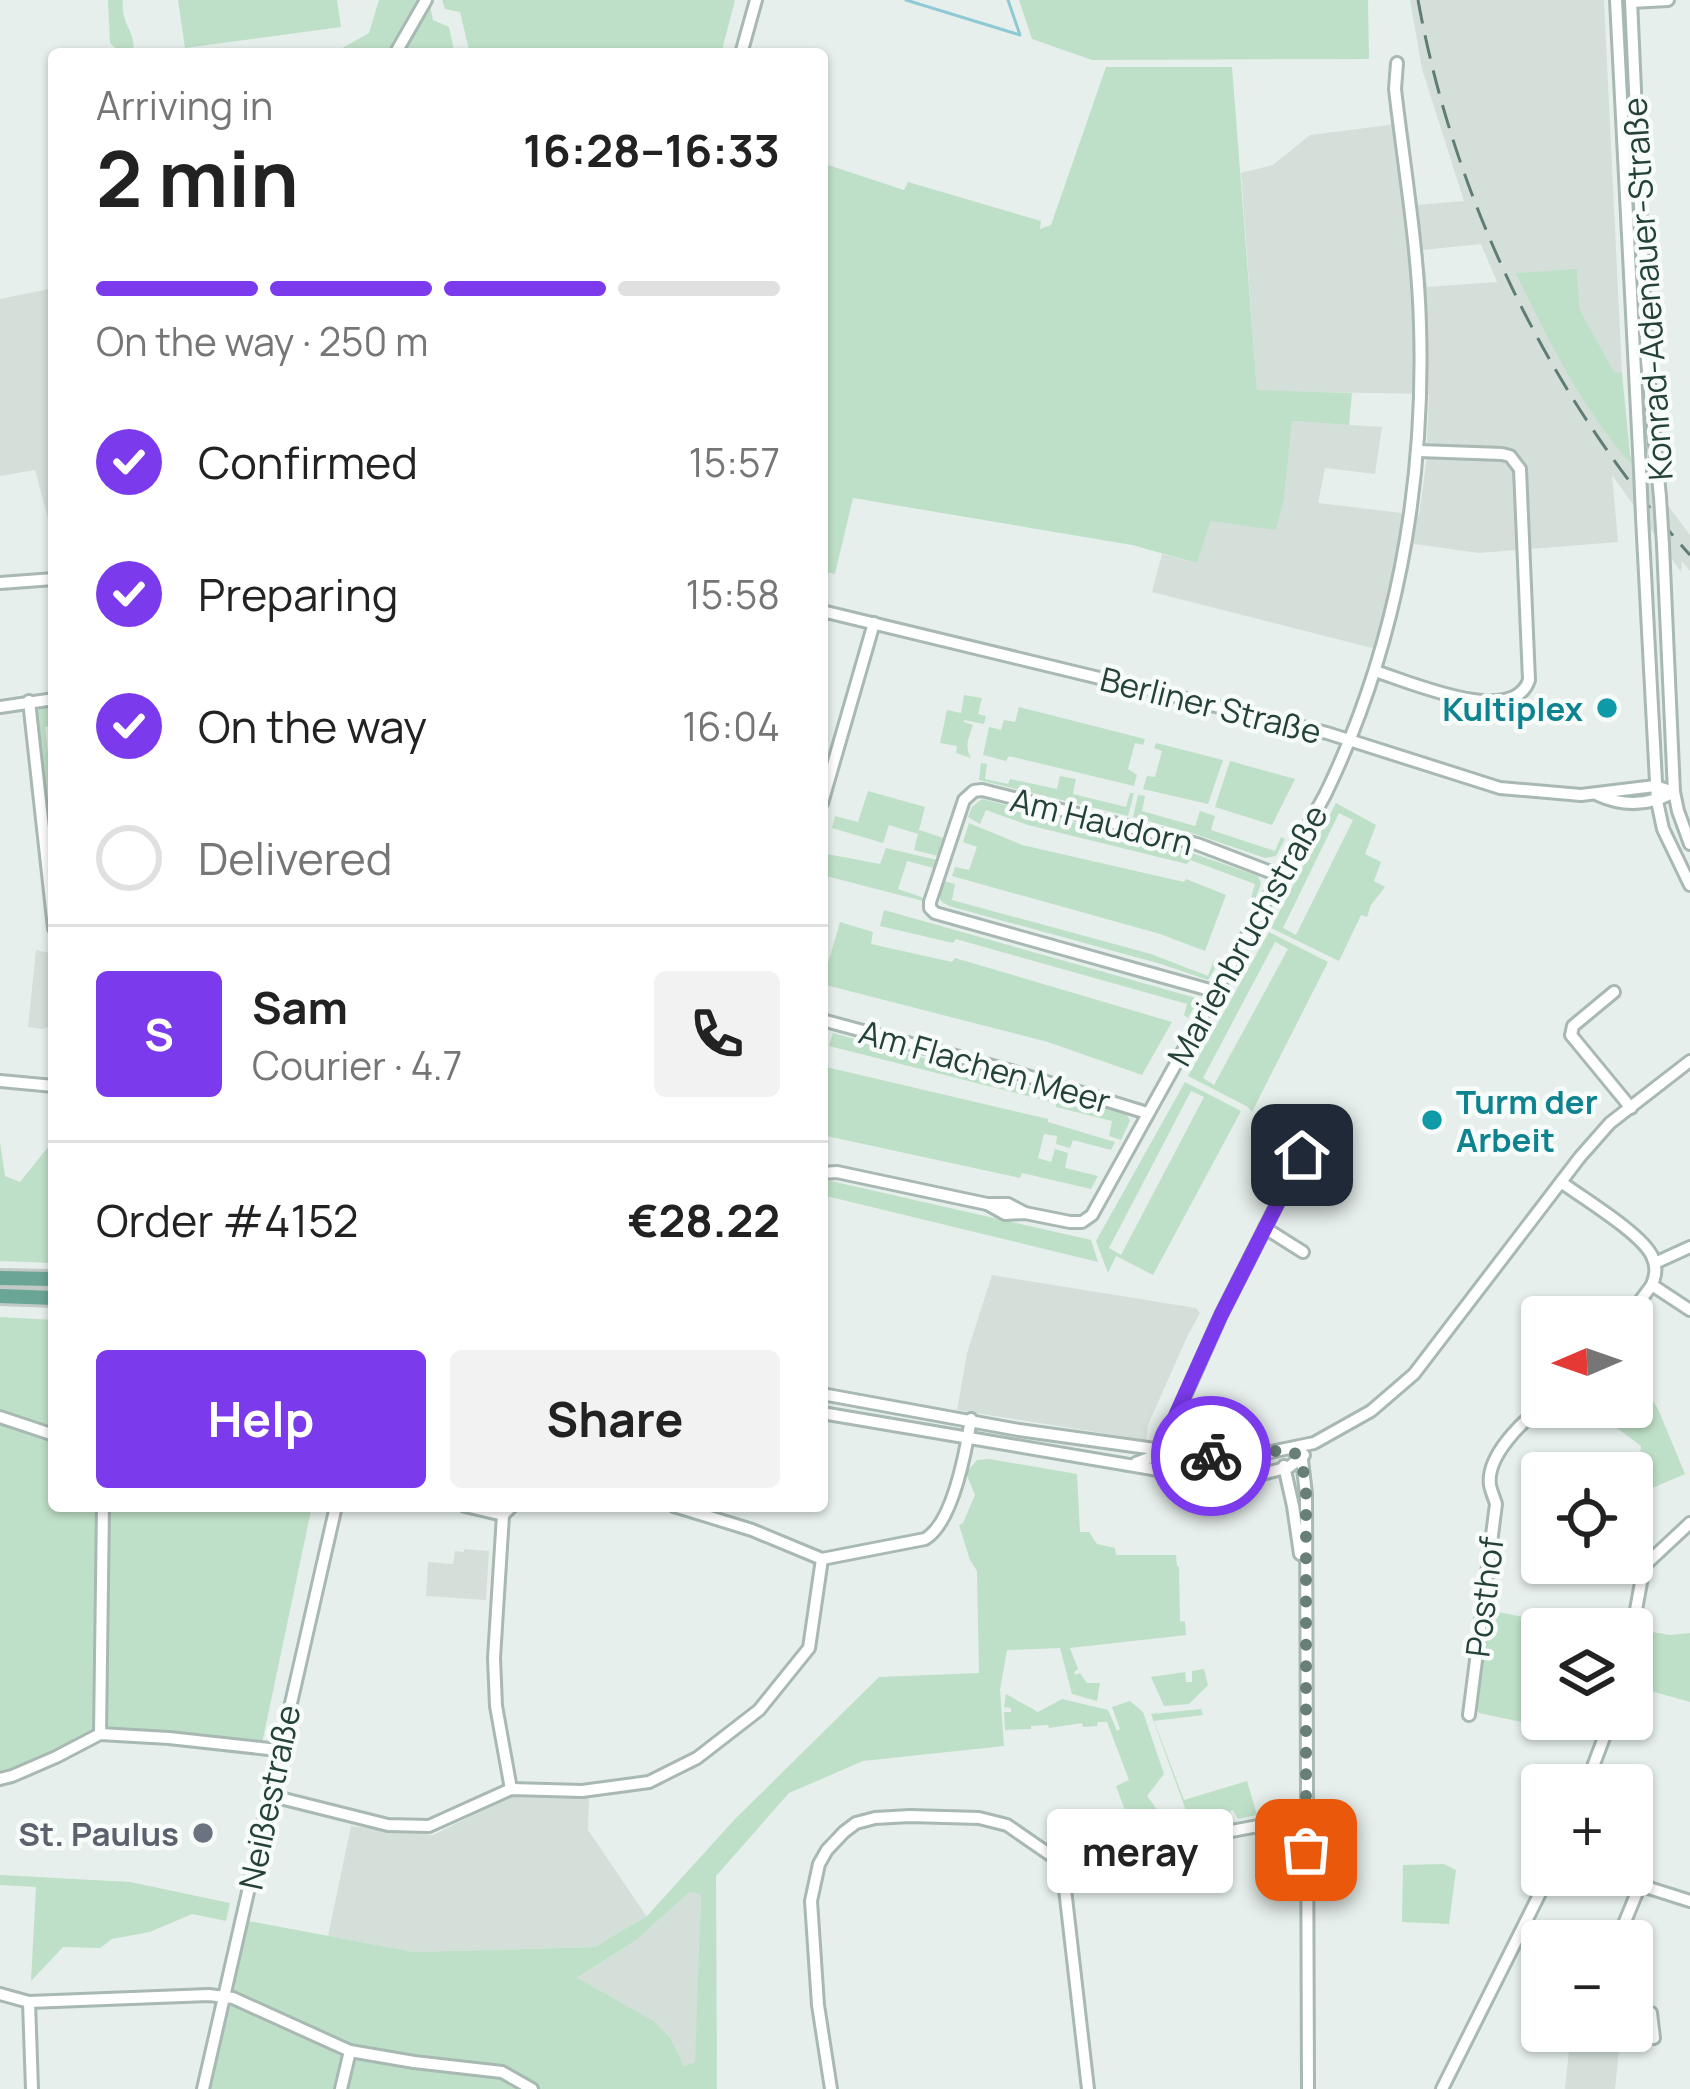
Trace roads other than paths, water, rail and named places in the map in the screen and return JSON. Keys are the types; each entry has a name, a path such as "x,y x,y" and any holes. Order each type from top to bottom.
{"main road":[{"path":"0,1277 48,1280"},
{"path":"0,1296 48,1298"}],"street":[{"path":"398,48 426,0"},
{"path":"743,48 756,0"},
{"name":"Konrad-Adenauer-Straße","path":"1616,0 1655,787 1660,822 1690,885"},
{"path":"1630,1 1668,0"},
{"name":"Konrad-Adenauer-Straße","path":"1630,1 1674,791 1690,844"},
{"name":"Marienbruchstraße","path":"837,1172 1082,1222 1091,1215 1325,795 1375,671 1397,589 1419,451 1420,322 1395,89 1397,63"},
{"path":"1375,671 1471,701 1515,698 1529,680 1520,470 1510,456 1502,454 1419,451"},
{"path":"0,583 48,579"},
{"name":"Berliner Straße","path":"828,612 1221,706 1350,740 1500,788 1598,795 1655,787"},
{"path":"828,782 874,623"},
{"path":"0,706 48,699"},
{"path":"29,701 48,874"},
{"path":"1655,787 1674,791"},
{"name":"Am Haudorn","path":"1217,992 935,913 930,908 934,890 964,800 982,790 1197,844 1281,876"},
{"path":"1657,801 1674,791"},
{"name":"Berliner Straße","path":"1598,795 1613,802 1657,801"},
{"path":"1614,992 1573,1026 1571,1035 1631,1108"},
{"name":"Am Flachen Meer","path":"828,1022 1148,1113"},
{"path":"828,1414 1176,1473 1228,1476 1284,1468 1296,1453 1371,1411 1414,1374 1599,1136 1690,1060"},
{"path":"0,1081 48,1085"},
{"path":"1133,1464 1160,1450 1302,1155"},
{"path":"828,1166 837,1172"},
{"path":"828,1173 837,1172"},
{"path":"1561,1182 1649,1250 1656,1274 1644,1296"},
{"path":"1264,1228 1303,1252"},
{"path":"1654,1263 1690,1247"},
{"path":"1652,1285 1690,1310"},
{"path":"828,1395 1160,1450 1234,1457 1296,1453"},
{"path":"0,1417 48,1433"},
{"path":"694,1512 821,1559 932,1536 955,1490 971,1420"},
{"name":"Posthof","path":"1469,1715 1496,1504 1489,1480 1497,1457 1521,1424"},
{"path":"1296,1453 1306,1494 1308,2089"},
{"path":"1284,1468 1305,1587"},
{"path":"100,1734 103,1512"},
{"name":"Neißestraße","path":"203,2089 335,1512"},
{"path":"507,1512 494,1658 496,1706 511,1789"},
{"path":"1636,1608 1643,1566 1690,1522"},
{"path":"268,1795 388,1825 429,1826 511,1789 582,1791 649,1782 697,1758 759,1710 809,1648 821,1559"},
{"path":"0,1779 100,1734 278,1750"},
{"path":"831,2089 818,2005 811,1901 827,1850 856,1823 889,1817 979,1818 1007,1826 1062,1863 1306,1817"},
{"path":"1062,1863 1088,2089"},
{"path":"1653,1889 1690,1901"},
{"path":"1442,2089 1538,1896"},
{"path":"0,1994 28,2002 233,1998 350,2051 502,2072 532,2089"},
{"path":"28,2002 32,2089"},
{"path":"1653,2030 1654,2038"},
{"path":"341,2089 350,2051"}],"waterway":[{"path":"906,0 1020,35 1008,0"}],"railway":[{"path":"1418,0 1457,151 1516,296 1594,432 1690,555"}],"place":[{"name":"Kultiplex","path":"1607,708"},
{"name":"Turm der Arbeit","path":"1432,1120"},
{"name":"St. Paulus","path":"203,1833"},
{"name":"meray","path":"1306,1850"}]}
